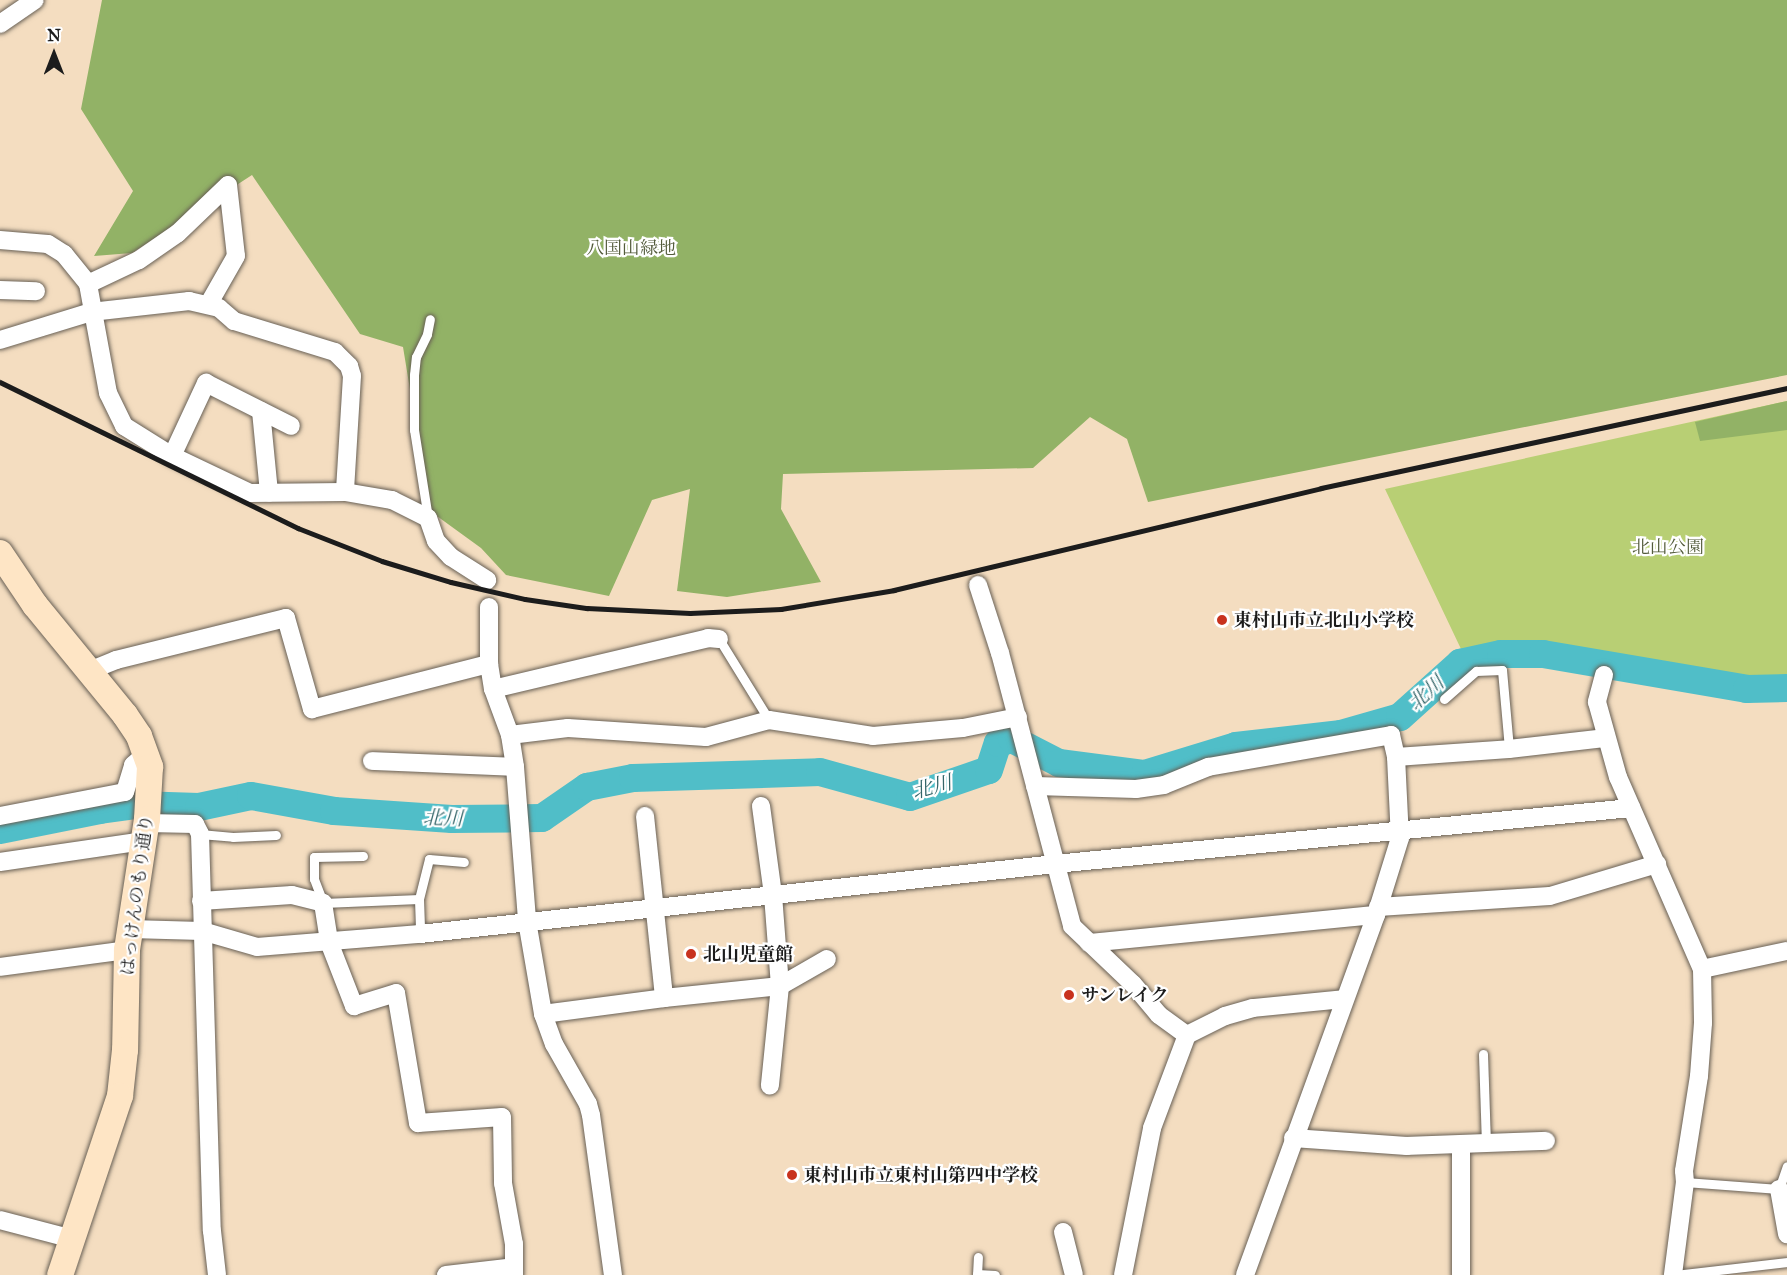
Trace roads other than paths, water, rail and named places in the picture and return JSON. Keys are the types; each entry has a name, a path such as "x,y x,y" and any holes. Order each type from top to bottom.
{"street":[{"path":"0,24 35,0"},
{"path":"88,284 139,260 178,233 228,185 236,256 208,305"},
{"path":"0,240 48,244 64,254 88,284 108,393 124,426 172,456 250,493 345,492 392,500 428,518 436,541 451,557 487,580"},
{"path":"0,290 36,291"},
{"path":"0,340 92,312 189,301 219,308 234,321 335,352 349,366 352,376 345,492"},
{"path":"172,456 206,383 291,426"},
{"path":"261,411 269,493"},
{"name":"はっけんのもり通り","path":"0,553 35,605 125,715 147,753 150,767 147,820 129,939 120,1096 60,1275"},
{"path":"978,585 1000,653 1072,926 1133,984 1159,1015 1187,1035"},
{"path":"489,607 489,664 493,689 510,735 515,767 527,921 543,1014 554,1044 588,1104 591,1115 613,1275"},
{"path":"89,671 116,660 286,618 312,709 489,664"},
{"path":"493,689 708,638 719,639"},
{"path":"1604,675 1598,702 1606,738 1631,808 1702,969 1703,1023 1700,1077 1684,1171 1685,1182 1674,1275"},
{"path":"510,735 568,728 706,737 769,720 873,736 1019,725"},
{"path":"1033,779 1136,789 1164,785 1208,767 1391,735 1396,757 1401,830 1377,911 1245,1275"},
{"path":"1396,757 1509,749 1606,738"},
{"path":"0,816 125,792 133,765 147,753"},
{"path":"372,761 515,767"},
{"path":"761,806 773,895 780,986 770,1085"},
{"path":"0,967 129,939 202,931 257,947 328,942 420,934 656,906 1055,864 1631,808"},
{"path":"645,816 664,998"},
{"path":"0,861 147,820 195,824 200,834 212,1231 217,1275"},
{"path":"1089,943 1377,911 1550,896 1657,864"},
{"path":"201,901 292,895 323,903 328,942 354,1006 396,993 418,1123 502,1117 503,1183 514,1244 514,1271 446,1275"},
{"path":"1702,969 1787,951"},
{"path":"543,1014 780,986 827,959"},
{"path":"1123,1275 1152,1128 1187,1035 1225,1016 1253,1008 1345,999"},
{"path":"1293,1138 1407,1146 1546,1141"},
{"path":"1461,1145 1461,1275"},
{"path":"1779,1189 1787,1234"},
{"path":"0,1220 73,1239"},
{"path":"1063,1232 1074,1275"}],"lane":[{"path":"428,518 414,430 414,375 416,357 427,334 430,319"},
{"path":"719,639 769,720"},
{"path":"1444,699 1476,671 1502,670 1509,749"},
{"path":"200,834 233,837 276,835"},
{"path":"363,856 314,857 314,879 323,903 419,899"},
{"path":"420,934 419,899 429,859 464,862"},
{"path":"1483,1054 1486,1144"},
{"path":"1685,1182 1779,1189 1787,1166"},
{"path":"978,1257 977,1275 995,1275"},
{"path":"1674,1275 1787,1262"}],"waterway":[{"name":"北川","path":"0,830 100,810 137,805 199,807 251,796 334,811 452,819 542,818 587,787 633,778 820,772 910,797 989,770 998,743 1012,739 1059,763 1145,774 1236,746 1341,734 1400,717 1460,663 1501,654 1543,654 1747,689 1787,688"}],"railway":[{"path":"0,382 298,528 382,561 451,582 525,599 587,608 690,613 781,609 894,590 1321,488 1787,388"}],"place":[{"name":"東村山市立北山小学校","path":"1222,620"},
{"name":"北山児童館","path":"691,954"},
{"name":"サンレイク","path":"1069,995"},
{"name":"東村山市立東村山第四中学校","path":"792,1175"}],"park label":[{"name":"八国山緑地","path":"631,248"},
{"name":"北山公園","path":"1668,547"}]}
